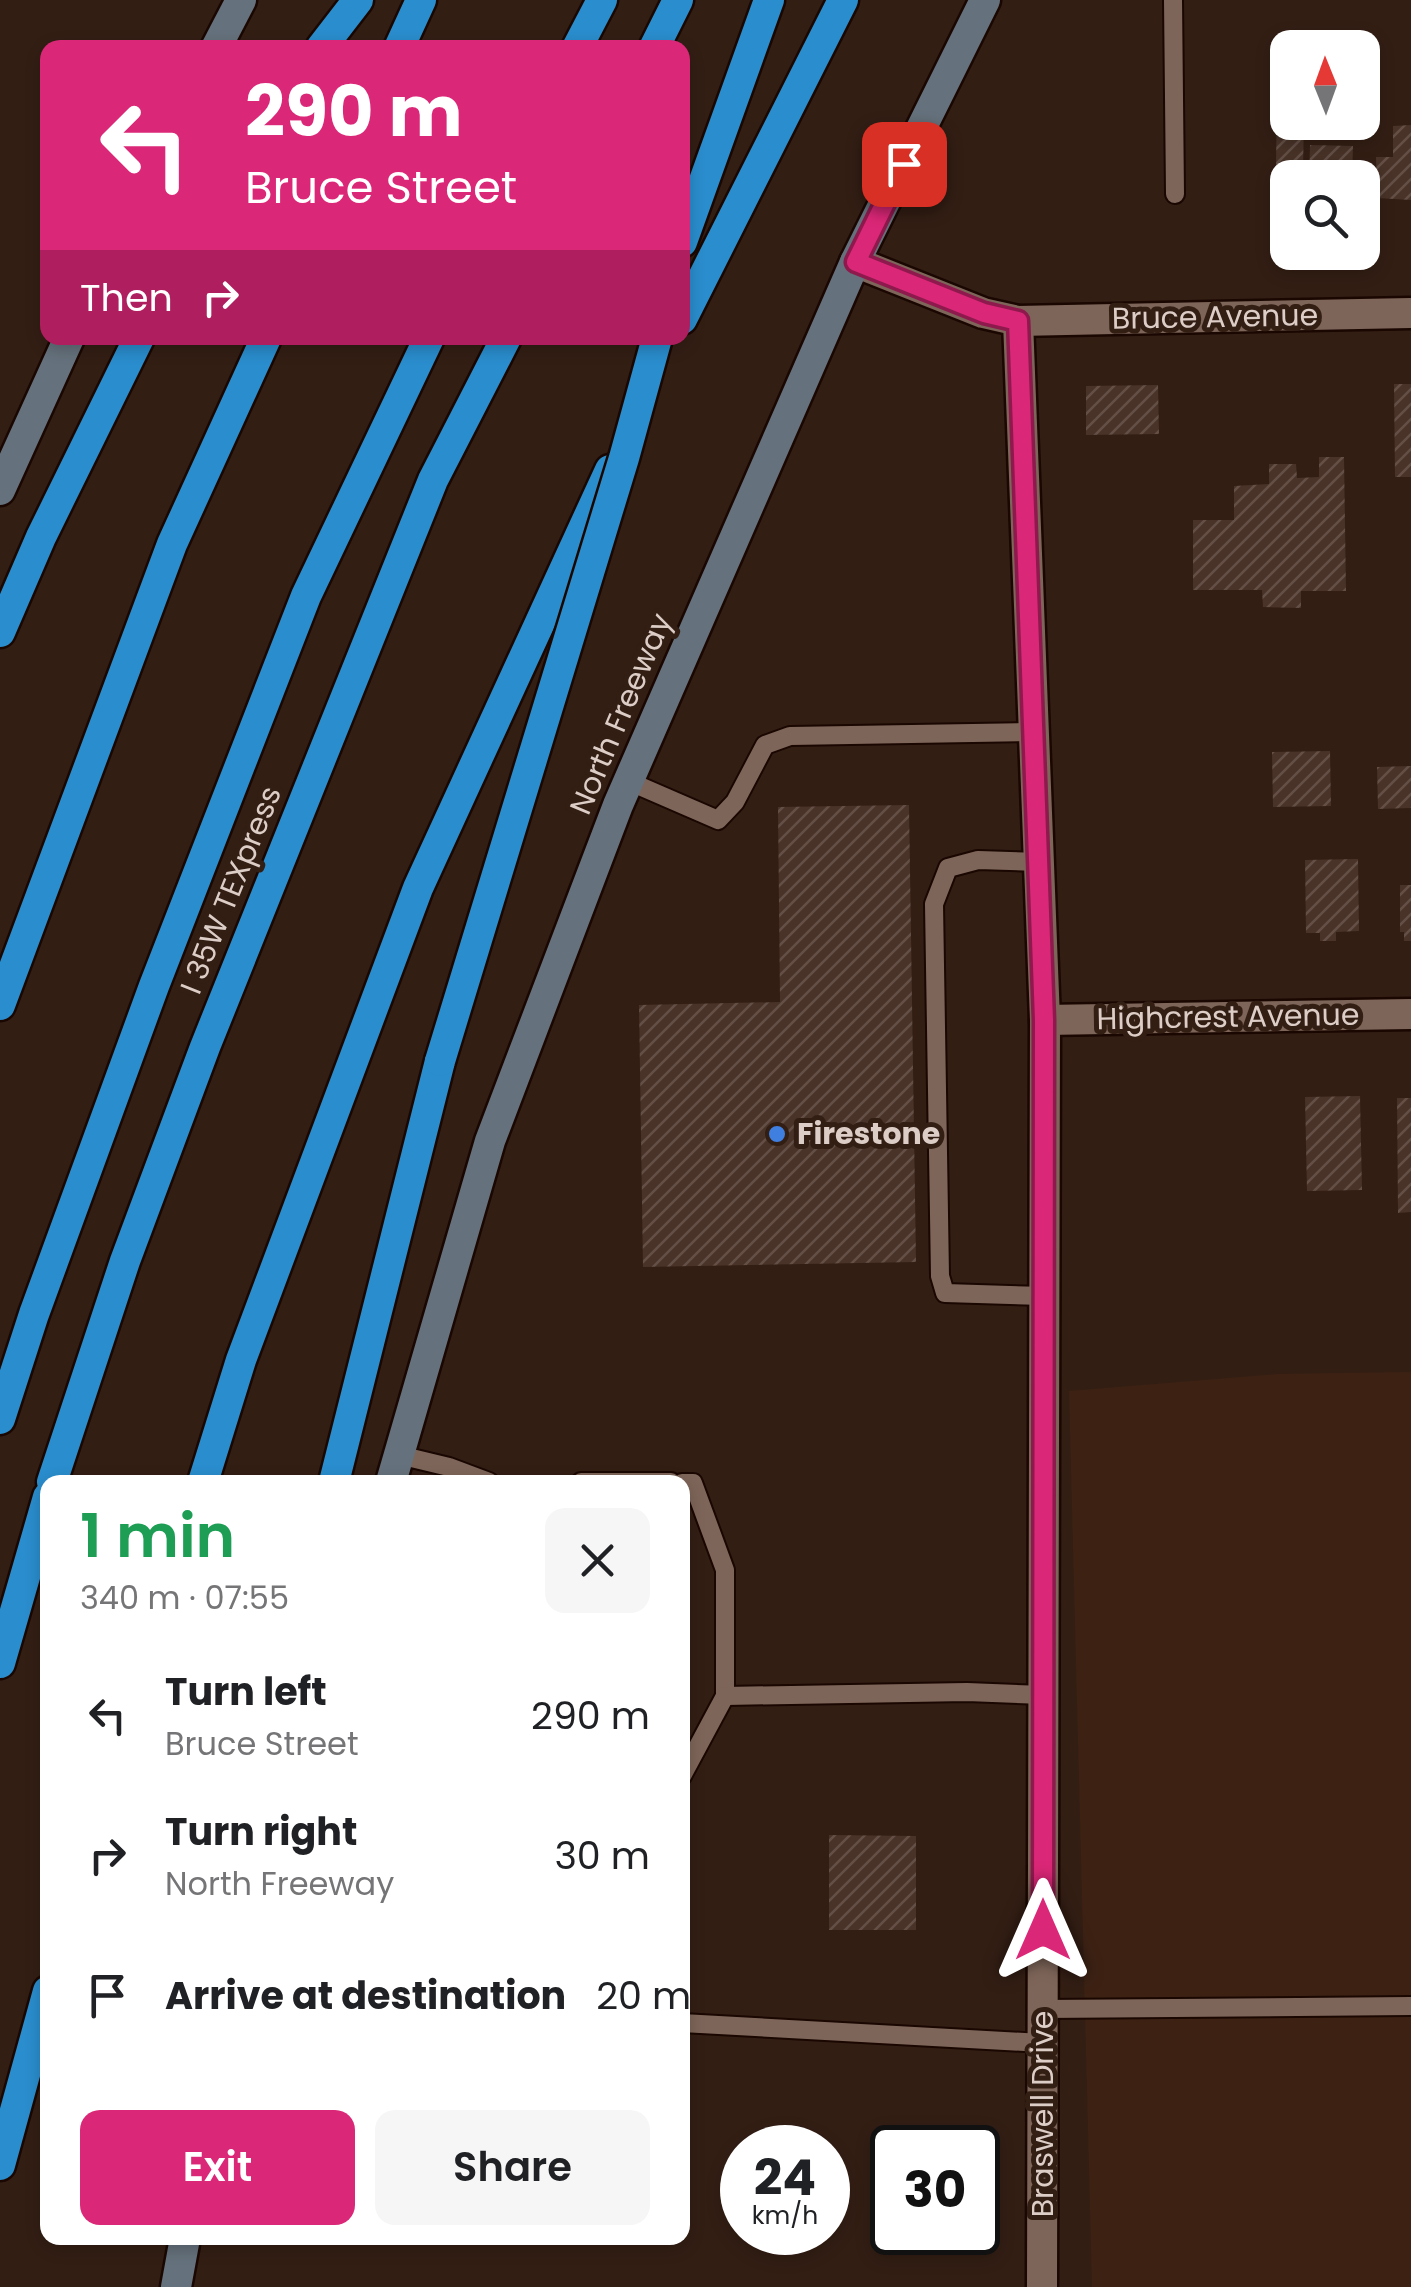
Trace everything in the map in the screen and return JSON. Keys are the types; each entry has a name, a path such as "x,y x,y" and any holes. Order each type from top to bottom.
{"highway":[{"path":"327,40 358,0"},
{"path":"403,40 421,0"},
{"path":"581,40 602,0"},
{"path":"658,40 678,0"},
{"path":"690,220 769,0"},
{"path":"690,303 844,0"},
{"path":"0,632 41,537 135,345"},
{"path":"0,1005 172,544 263,345"},
{"name":"I 35W TEXpress","path":"0,1419 154,986 306,596 425,345"},
{"name":"I 35W TEXpress","path":"54,1475 124,1262 205,1048 433,480 502,345"},
{"path":"336,1475 440,1061 655,345"},
{"path":"206,1475 242,1360 418,888 670,345"},
{"path":"0,1664 40,1526"},
{"path":"0,2164 40,2020"}],"main road":[{"path":"220,40 241,0"},
{"name":"North Freeway","path":"395,1469 490,1141 628,781 856,262 985,0"},
{"path":"0,490 66,345"},
{"path":"176,2287 183,2245"}],"street":[{"name":"Bruce Avenue","path":"856,262 984,313 1018,321 1411,314"},
{"name":"Braswell Drive","path":"1018,321 1044,1020 1042,2287"},
{"name":"Highcrest Avenue","path":"1044,1020 1411,1014"}],"lane":[{"path":"1173,0 1175,194"},
{"path":"628,781 718,820 735,802 766,744 790,736 1034,732"},
{"path":"1038,862 978,860 948,868 934,904 940,1276 944,1293 1044,1296"},
{"path":"395,1469 449,1467 470,1475"},
{"path":"690,1483 725,1570 725,1696 690,1761"},
{"path":"725,1696 967,1692 1043,1695"},
{"path":"1043,2009 1411,2006"},
{"path":"690,2023 1042,2044"}],"shaded area":[{"path":"1411,1372 1411,2287 1092,2287 1069,1391 1278,1374"}],"building":[{"path":"1411,125 1411,200 1380,198 1380,160 1376,157 1393,157 1393,126"},
{"path":"1276,140 1304,140 1303,160 1276,160"},
{"path":"1310,145 1353,146 1353,160 1310,160"},
{"path":"1394,384 1411,384 1411,477 1395,477"},
{"path":"1158,385 1159,434 1086,435 1086,386"},
{"path":"1319,457 1344,457 1346,591 1301,591 1301,608 1263,607 1262,590 1193,590 1193,520 1234,520 1234,486 1269,484 1269,464 1296,464 1297,478 1319,477"},
{"path":"1330,751 1331,806 1273,807 1272,752"},
{"path":"1411,766 1411,808 1378,809 1377,767"},
{"name":"Firestone","path":"909,805 916,1262 643,1267 639,1005 780,1002 778,807"},
{"path":"1358,859 1359,931 1336,932 1336,941 1320,941 1320,933 1306,933 1305,860"},
{"path":"1400,885 1411,885 1411,941 1404,941 1404,932 1400,932"},
{"path":"1360,1096 1362,1190 1307,1191 1305,1097"},
{"path":"1397,1098 1411,1098 1411,1212 1398,1213"},
{"path":"829,1835 916,1836 916,1930 829,1930"}],"place":[{"name":"Firestone","path":"777,1134"}],"route":[{"path":"904,164 856,262 984,313 1018,321 1044,1020 1043,1930"}]}
